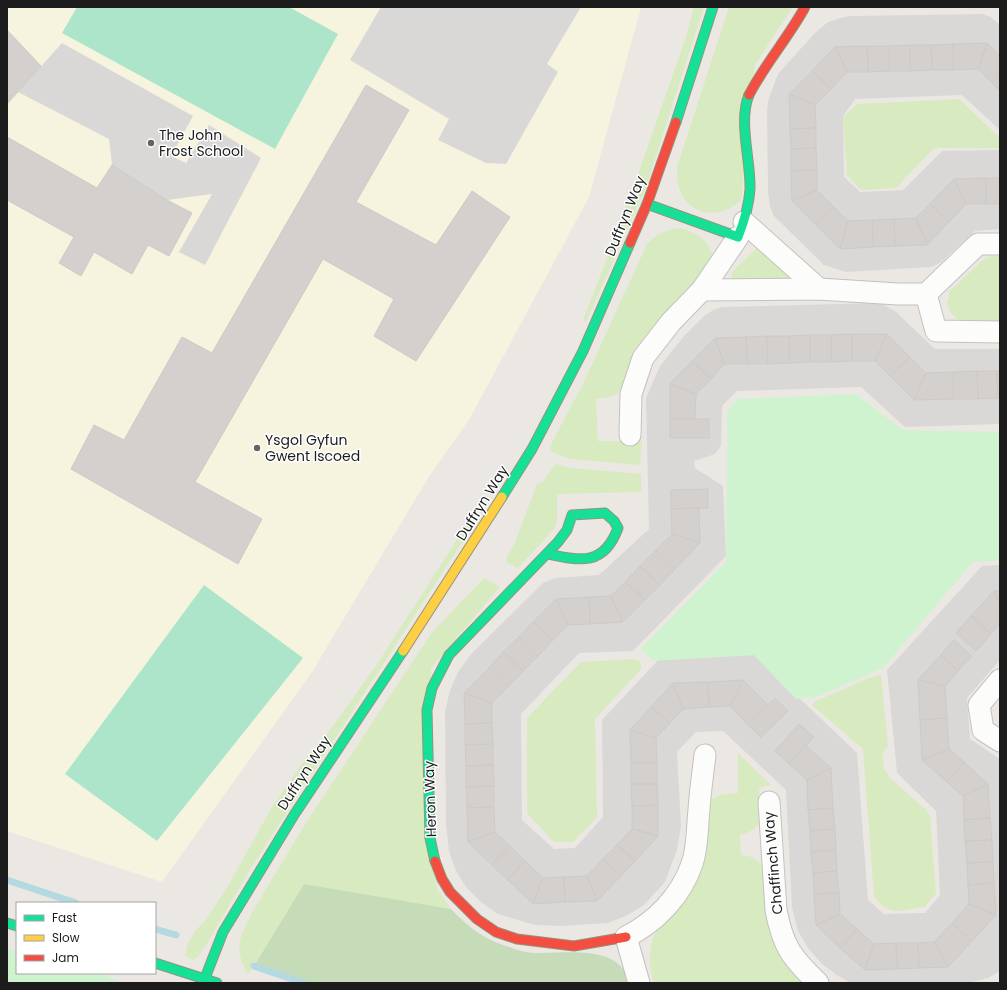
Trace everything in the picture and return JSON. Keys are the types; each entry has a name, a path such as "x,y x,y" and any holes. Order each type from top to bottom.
{"street":[{"name":"Duffryn Way","path":"205,978 223,932 294,815 461,563 532,449 584,351 647,204 695,67 713,7"},
{"path":"630,435 631,394 643,358 671,322 702,290 741,230 750,190 745,120 748,98 761,72 793,28 805,7"},
{"path":"647,204 741,230 819,289"},
{"path":"702,290 819,289 898,294 926,294 978,244 1000,244"},
{"path":"926,294 936,331 1000,332"},
{"name":"Heron Way","path":"548,554 582,560 594,557 615,537 618,528 614,521 605,514 572,515 566,530 548,554 520,580 454,649 439,673 432,688 427,710 430,838 435,861 442,879 450,892 477,919 496,932 517,939 574,946 626,936 642,929 665,908 675,896 692,864 697,836 705,755"},
{"path":"1000,680 979,705 983,730 1000,741"},
{"name":"Chaffinch Way","path":"769,802 776,910 779,925 792,956 818,983"},
{"path":"626,936 639,983"},
{"path":"156,963 217,983"}],"shaded area":[{"name":"Ysgol Gyfun Gwent Iscoed","path":"7,7 641,7 589,197 470,418 428,478 312,672 162,882 7,831"},
{"path":"381,7 581,7 547,64 558,72 506,164 486,163 438,140 449,119 350,60"},
{"path":"983,14 991,17 1000,25 1000,130 962,95 855,99 843,116 844,177 860,192 903,190 942,151 1000,150 1000,229 975,231 940,263 931,267 846,272 824,265 774,216 770,207 768,192 767,113 768,101 778,74 815,33 828,22 837,19 849,16"},
{"path":"62,43 193,116 171,156 186,163 209,125 261,158 205,265 179,252 212,194 167,200 112,165 109,139 18,92"},
{"path":"880,303 895,311 935,349 1000,349 1000,424 905,427 861,387 737,391 722,406 721,446 715,454 694,461 695,468 723,486 726,556 633,651 579,653 521,714 522,820 554,849 575,848 603,817 602,720 660,658 754,655 857,753 868,900 884,914 925,913 940,895 936,811 897,773 887,670 982,566 1000,565 1000,660 967,698 970,739 1000,759 1000,971 988,978 967,983 851,983 838,976 822,964 808,948 798,931 792,908 786,790 723,731 696,732 677,752 681,826 677,850 665,882 644,905 626,916 608,923 560,926 535,925 498,914 482,903 466,887 456,871 449,851 446,825 445,712 450,690 458,672 471,654 543,583 555,578 599,575 649,529 646,398 660,366 684,336 704,316 713,310 722,307"}],"green space":[{"path":"77,7 289,7 338,34 275,149 62,33"},
{"path":"694,7 704,7 646,187 586,322 583,320 621,223 686,37"},
{"path":"729,7 793,7 755,65 741,200 724,211 715,213 698,210 690,205 684,198 678,186 677,167"},
{"path":"959,99 1000,138 1000,148 934,148 896,188 861,190 847,175 843,117 857,104"},
{"path":"679,228 693,232 703,239 710,249 713,263 617,394 611,397 596,399 598,441 642,441 640,465 570,459 551,452 550,446 584,382 647,244 662,233"},
{"path":"759,246 792,274 786,280 735,280 731,276 733,271"},
{"path":"991,256 1000,256 1000,322 965,322 957,319 950,312 947,303 950,291 983,260"},
{"path":"856,394 903,430 1000,432 1000,561 973,562 883,668 816,697 796,699 754,655 653,661 640,649 726,562 727,411 738,399"},
{"path":"555,464 571,468 641,474 641,492 557,494 557,521 554,529 518,568 507,563 506,558 514,545 537,484 542,483"},
{"path":"471,518 472,527 251,868 205,947 198,957 193,960 185,956 188,943 196,930 206,920 229,884 272,807 306,758 333,726 377,664"},
{"path":"484,578 500,587 431,668 437,889 451,909 304,884 248,975 241,960 239,948 241,936 251,914 307,821 433,631"},
{"path":"204,585 303,658 157,841 65,774"},
{"path":"638,660 641,663 641,669 595,719 597,817 573,842 554,842 527,813 527,718 581,662"},
{"path":"881,675 888,746 882,754 884,769 890,778 926,810 930,816 936,894 924,907 902,911 890,910 880,903 874,896 863,749 812,705 814,702 869,678"},
{"path":"738,753 771,785 759,788 762,811 761,818 755,828 740,835 741,855 752,857 762,865 805,983 654,983 650,962 652,941 710,802 719,795 738,793"},
{"path":"304,884 451,909 470,927 485,937 515,949 533,953 576,952 603,956 615,962 624,970 629,983 304,983 254,966"},
{"path":"7,949 16,952 16,974 101,974 124,983 7,983"}],"building":[{"path":"7,30 41,66 7,104"},
{"path":"987,43 1000,56 1000,75 992,83 978,69"},
{"path":"987,43 978,69 953,70 953,44"},
{"path":"953,44 953,70 932,70 931,45"},
{"path":"910,45 931,45 932,70 910,71"},
{"path":"910,45 910,71 889,71 889,46"},
{"path":"867,46 889,46 889,71 868,72"},
{"path":"867,46 868,72 847,72 835,47"},
{"path":"835,47 847,72 831,89 812,71"},
{"path":"812,71 831,89 815,105 789,94"},
{"path":"1000,75 1000,91 992,83"},
{"path":"366,85 409,110 356,202 436,245 472,191 510,217 416,361 374,336 394,299 323,259 195,482 262,519 238,564 71,469 94,425 124,440 182,337 212,353"},
{"path":"789,94 815,105 816,128 790,129"},
{"path":"816,128 816,148 791,149 790,129"},
{"path":"7,137 97,188 112,165 167,200 192,213 169,256 148,245 132,274 94,252 81,276 59,263 74,237 7,200"},
{"path":"816,148 817,170 791,171 791,149"},
{"path":"817,170 817,190 792,201 791,171"},
{"path":"986,178 986,204 966,204 954,179"},
{"path":"986,178 1000,178 1000,204 986,204"},
{"path":"954,179 966,204 949,222 930,204"},
{"path":"817,190 834,207 816,225 792,201"},
{"path":"930,204 949,222 927,245 916,218"},
{"path":"834,207 848,221 840,249 816,225"},
{"path":"916,218 927,245 895,246 894,219"},
{"path":"894,219 895,246 873,247 872,220"},
{"path":"872,220 873,247 840,249 848,221"},
{"path":"852,334 887,334 875,361 852,361"},
{"path":"852,334 852,361 831,362 831,335"},
{"path":"887,334 910,357 890,376 875,361"},
{"path":"810,335 810,362 789,363 789,336"},
{"path":"810,335 831,335 831,362 810,362"},
{"path":"767,336 768,364 747,364 746,337"},
{"path":"767,336 789,336 789,363 768,364"},
{"path":"746,337 747,364 724,364 715,338"},
{"path":"715,338 724,364 711,379 692,361"},
{"path":"910,357 926,373 914,400 890,376"},
{"path":"692,361 711,379 696,394 670,384"},
{"path":"977,371 997,371 998,398 978,399"},
{"path":"977,371 978,399 953,399 953,372"},
{"path":"997,371 1000,371 1000,398 998,398"},
{"path":"953,372 953,399 914,400 926,373"},
{"path":"670,384 696,394 695,419 670,419"},
{"path":"670,419 709,419 709,438 670,438"},
{"path":"708,489 708,508 671,509 671,490"},
{"path":"699,508 700,543 672,534 671,509"},
{"path":"672,534 700,543 675,569 656,550"},
{"path":"656,550 675,569 660,585 640,566"},
{"path":"640,566 660,585 645,600 625,582"},
{"path":"625,582 645,600 623,622 611,596"},
{"path":"994,591 1000,604 1000,623 991,634 971,616"},
{"path":"994,591 1000,591 1000,604"},
{"path":"611,596 623,622 590,624 589,597"},
{"path":"589,597 590,624 568,625 556,599"},
{"path":"556,599 568,625 553,640 533,622"},
{"path":"971,616 991,634 976,651 956,633"},
{"path":"533,622 553,640 538,656 519,637"},
{"path":"519,637 538,656 523,671 503,652"},
{"path":"954,640 972,656 958,671 941,655"},
{"path":"503,652 523,671 508,687 489,668"},
{"path":"941,655 958,671 945,686 918,680"},
{"path":"489,668 508,687 492,703 464,693"},
{"path":"743,680 768,705 748,725 730,706"},
{"path":"743,680 730,706 709,707 708,682"},
{"path":"918,680 945,686 947,718 920,720"},
{"path":"708,682 709,707 683,709 673,683"},
{"path":"673,683 683,709 670,723 651,707"},
{"path":"464,693 492,703 492,723 465,724"},
{"path":"775,698 788,711 761,737 748,725"},
{"path":"651,707 670,723 656,738 630,730"},
{"path":"947,718 949,749 922,760 920,720"},
{"path":"492,723 493,744 465,745 465,724"},
{"path":"799,724 814,737 789,764 775,751"},
{"path":"630,730 656,738 657,763 631,763"},
{"path":"493,744 493,765 466,766 465,745"},
{"path":"805,745 831,768 807,780 789,764"},
{"path":"949,749 964,762 947,782 922,760"},
{"path":"964,762 988,784 963,796 947,782"},
{"path":"631,763 657,763 657,784 631,784"},
{"path":"493,765 494,786 466,787 466,766"},
{"path":"831,768 833,808 808,810 807,780"},
{"path":"631,784 657,784 658,805 632,806"},
{"path":"988,784 990,818 964,820 963,796"},
{"path":"494,786 494,807 467,808 466,787"},
{"path":"658,805 658,836 632,829 632,806"},
{"path":"494,807 495,832 468,842 467,808"},
{"path":"833,808 835,829 810,831 808,810"},
{"path":"990,818 992,840 965,841 964,820"},
{"path":"632,829 658,836 635,861 617,845"},
{"path":"835,829 836,850 811,852 810,831"},
{"path":"495,832 510,846 492,865 468,842"},
{"path":"992,840 993,862 967,863 965,841"},
{"path":"617,845 635,861 621,876 603,859"},
{"path":"510,846 525,861 508,880 492,865"},
{"path":"836,850 837,871 813,873 811,852"},
{"path":"603,859 621,876 597,901 587,876"},
{"path":"525,861 543,878 533,904 508,880"},
{"path":"993,862 994,883 968,885 967,863"},
{"path":"837,871 839,893 814,894 813,873"},
{"path":"587,876 597,901 565,902 564,877"},
{"path":"564,877 565,902 533,904 543,878"},
{"path":"994,883 996,915 969,904 968,885"},
{"path":"839,893 840,914 816,925 814,894"},
{"path":"969,904 996,915 972,941 952,923"},
{"path":"840,914 857,929 840,948 816,925"},
{"path":"952,923 972,941 948,967 934,942"},
{"path":"857,929 874,944 865,970 840,948"},
{"path":"934,942 948,967 919,968 918,943"},
{"path":"896,943 918,943 919,968 897,969"},
{"path":"896,943 897,969 865,970 874,944"}],"waterway":[{"path":"7,880 73,902"},
{"path":"156,929 176,935"},
{"path":"254,966 304,983"}],"traffic: fast":[{"path":"676,122 713,7"},
{"path":"647,204 738,237 746,213 750,189 745,129 746,105 749,95"},
{"path":"502,497 532,449 583,351 630,243"},
{"path":"435,861 430,838 427,710 432,688 449,655 558,542 567,530 572,515 605,513 614,521 618,528 606,549 598,555 590,558 581,559 548,554"},
{"path":"205,978 223,932 294,815 403,651"},
{"path":"7,923 16,926"},
{"path":"156,963 217,983"}],"traffic: slow":[{"path":"403,651 502,497"}],"traffic: jam":[{"path":"749,95 805,7"},
{"path":"630,243 647,204 676,122"},
{"path":"435,861 442,879 450,892 477,919 496,932 517,939 574,946 626,937"}],"place":[{"name":"The John Frost School","path":"151,143"},
{"name":"Ysgol Gyfun Gwent Iscoed","path":"257,448"}]}
